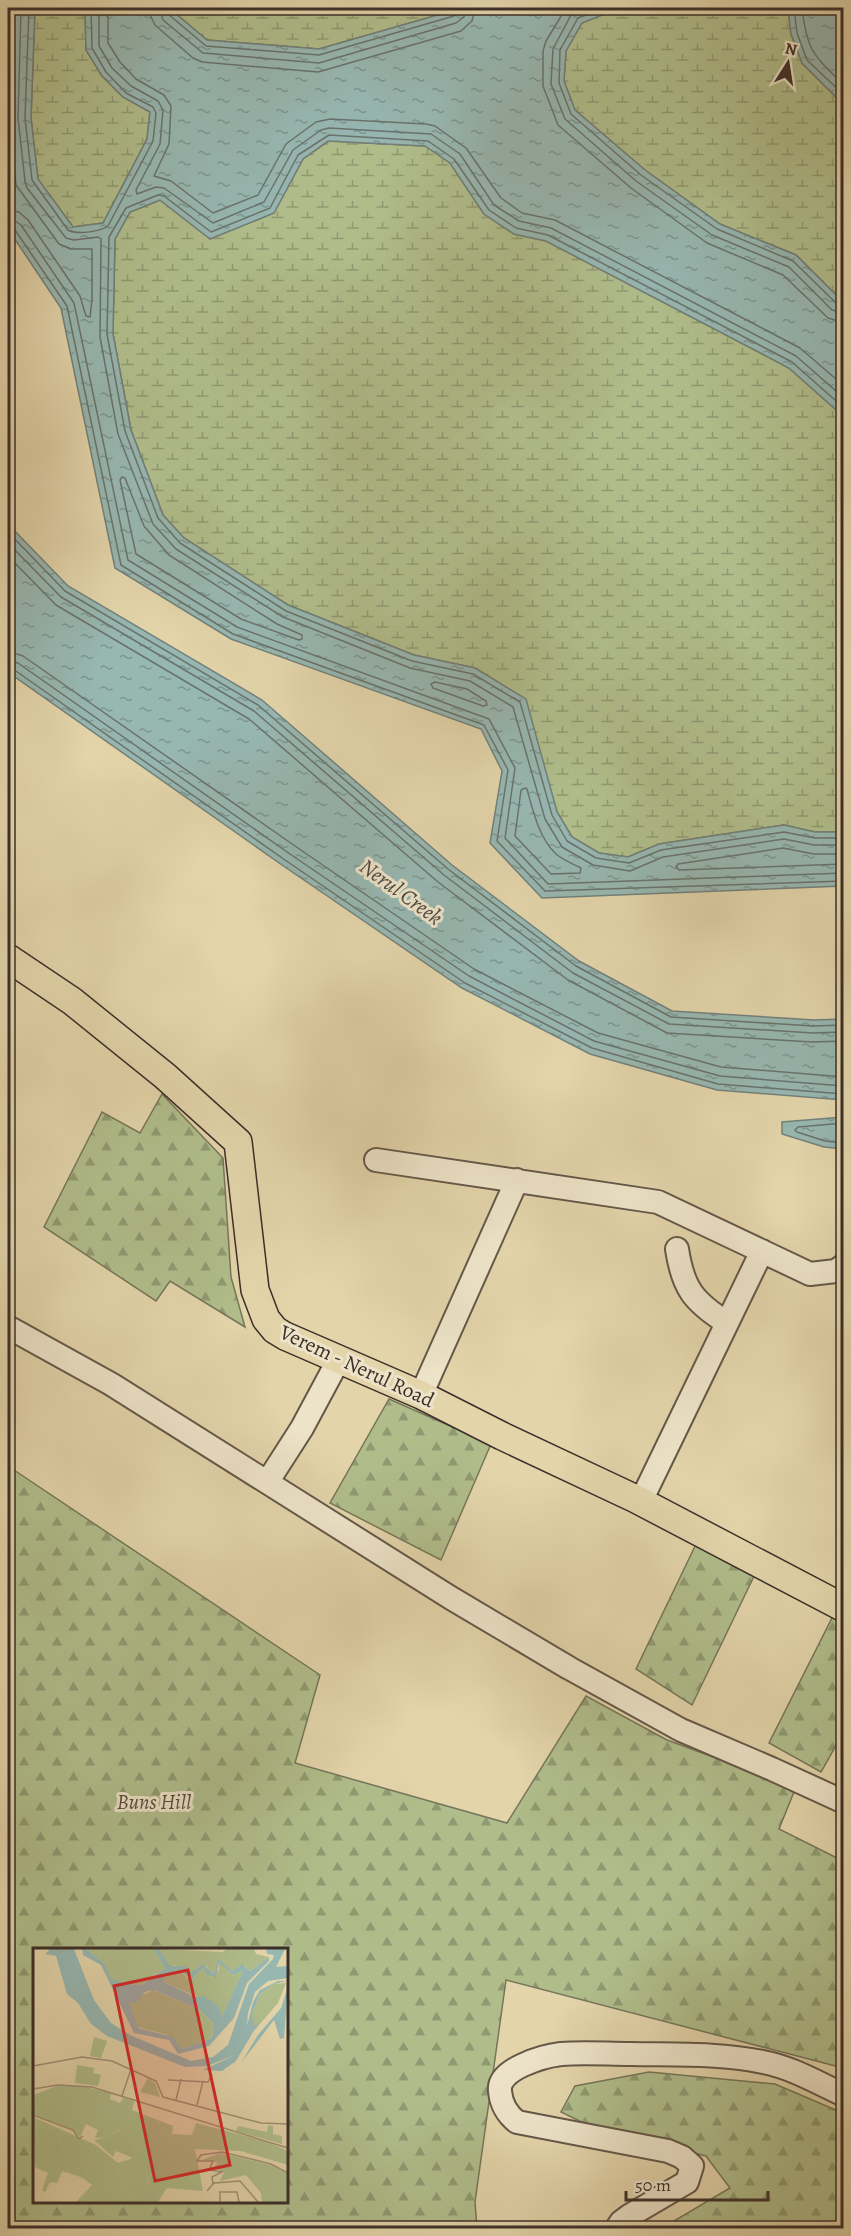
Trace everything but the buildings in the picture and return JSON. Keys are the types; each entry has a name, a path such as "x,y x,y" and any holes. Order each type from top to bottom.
{"main road":[{"name":"Verem - Nerul Road","path":"8,958 72,1001 165,1076 238,1142 252,1275 262,1312 270,1325 280,1334 421,1395 641,1501 843,1608"}],"street":[{"path":"376,1160 658,1202 810,1274 836,1271 843,1265"},
{"path":"421,1395 517,1180"},
{"path":"677,1249 680,1271 691,1293 704,1308 727,1323"},
{"path":"641,1501 762,1251"},
{"path":"8,1327 111,1384 451,1598 671,1725 843,1802"},
{"path":"268,1481 302,1428 339,1359"},
{"path":"618,2229 621,2222 629,2216 687,2182 692,2166 682,2157 668,2151 517,2122 507,2113 500,2092 500,2085 505,2076 533,2060 561,2054 716,2055 765,2062 798,2073 843,2095"}],"green space":[{"path":"35,8 85,8 86,50 102,76 123,97 150,112 147,139 103,223 73,227 38,180 31,118"},
{"path":"169,8 462,8 319,49 207,40"},
{"path":"632,8 788,8 791,34 802,63 843,104 843,302 796,255 720,224 645,170 575,110 564,81 566,51 582,23 609,12"},
{"path":"329,141 425,146 450,163 484,214 514,234 546,241 789,368 843,416 843,832 815,832 784,825 659,844 628,857 599,853 572,837 557,812 525,699 475,668 414,655 288,605 184,538 163,515 131,430 113,334 115,239 130,212 160,200 210,239 274,213 303,159"},
{"path":"162,1094 223,1158 231,1277 245,1327 170,1281 156,1301 44,1227 102,1112 140,1133"},
{"path":"389,1399 491,1444 441,1560 330,1503"},
{"name":"Buns Hill","path":"8,1466 320,1675 295,1763 507,1823 586,1696 667,1740 796,1787 779,1829 843,1861 843,2068 506,1980 475,2202 477,2228 8,2228"},
{"path":"698,1540 756,1572 692,1705 636,1669"},
{"path":"833,1616 843,1624 843,1733 821,1772 769,1743"},
{"path":"649,2072 775,2084 843,2113 843,2228 662,2228 730,2188 706,2156 602,2132 561,2112 575,2086"}],"water":[{"path":"8,8 35,8 31,118 38,179 73,227 103,223 147,139 150,112 123,97 102,76 86,50 85,8 169,8 207,40 319,49 462,8 632,8 609,12 582,23 566,51 564,81 575,110 645,170 720,224 796,255 843,302 843,416 789,368 546,241 514,234 484,214 450,163 425,146 328,141 303,159 274,213 210,239 160,200 130,212 115,239 113,334 131,430 163,515 184,538 288,605 414,655 475,668 526,699 557,812 572,837 599,853 628,857 659,844 784,825 815,832 843,832 843,886 542,898 490,843 502,771 481,729 231,639 115,568 61,308 8,229"},
{"path":"788,8 841,8 838,29 843,38 843,104 802,63 791,34"},
{"name":"Nerul Creek","path":"8,524 68,586 262,700 452,865 579,961 672,1011 814,1020 843,1019 843,1100 717,1090 590,1054 462,988 282,865 8,672"},
{"path":"843,1117 843,1149 824,1147 782,1134 782,1122"}]}
